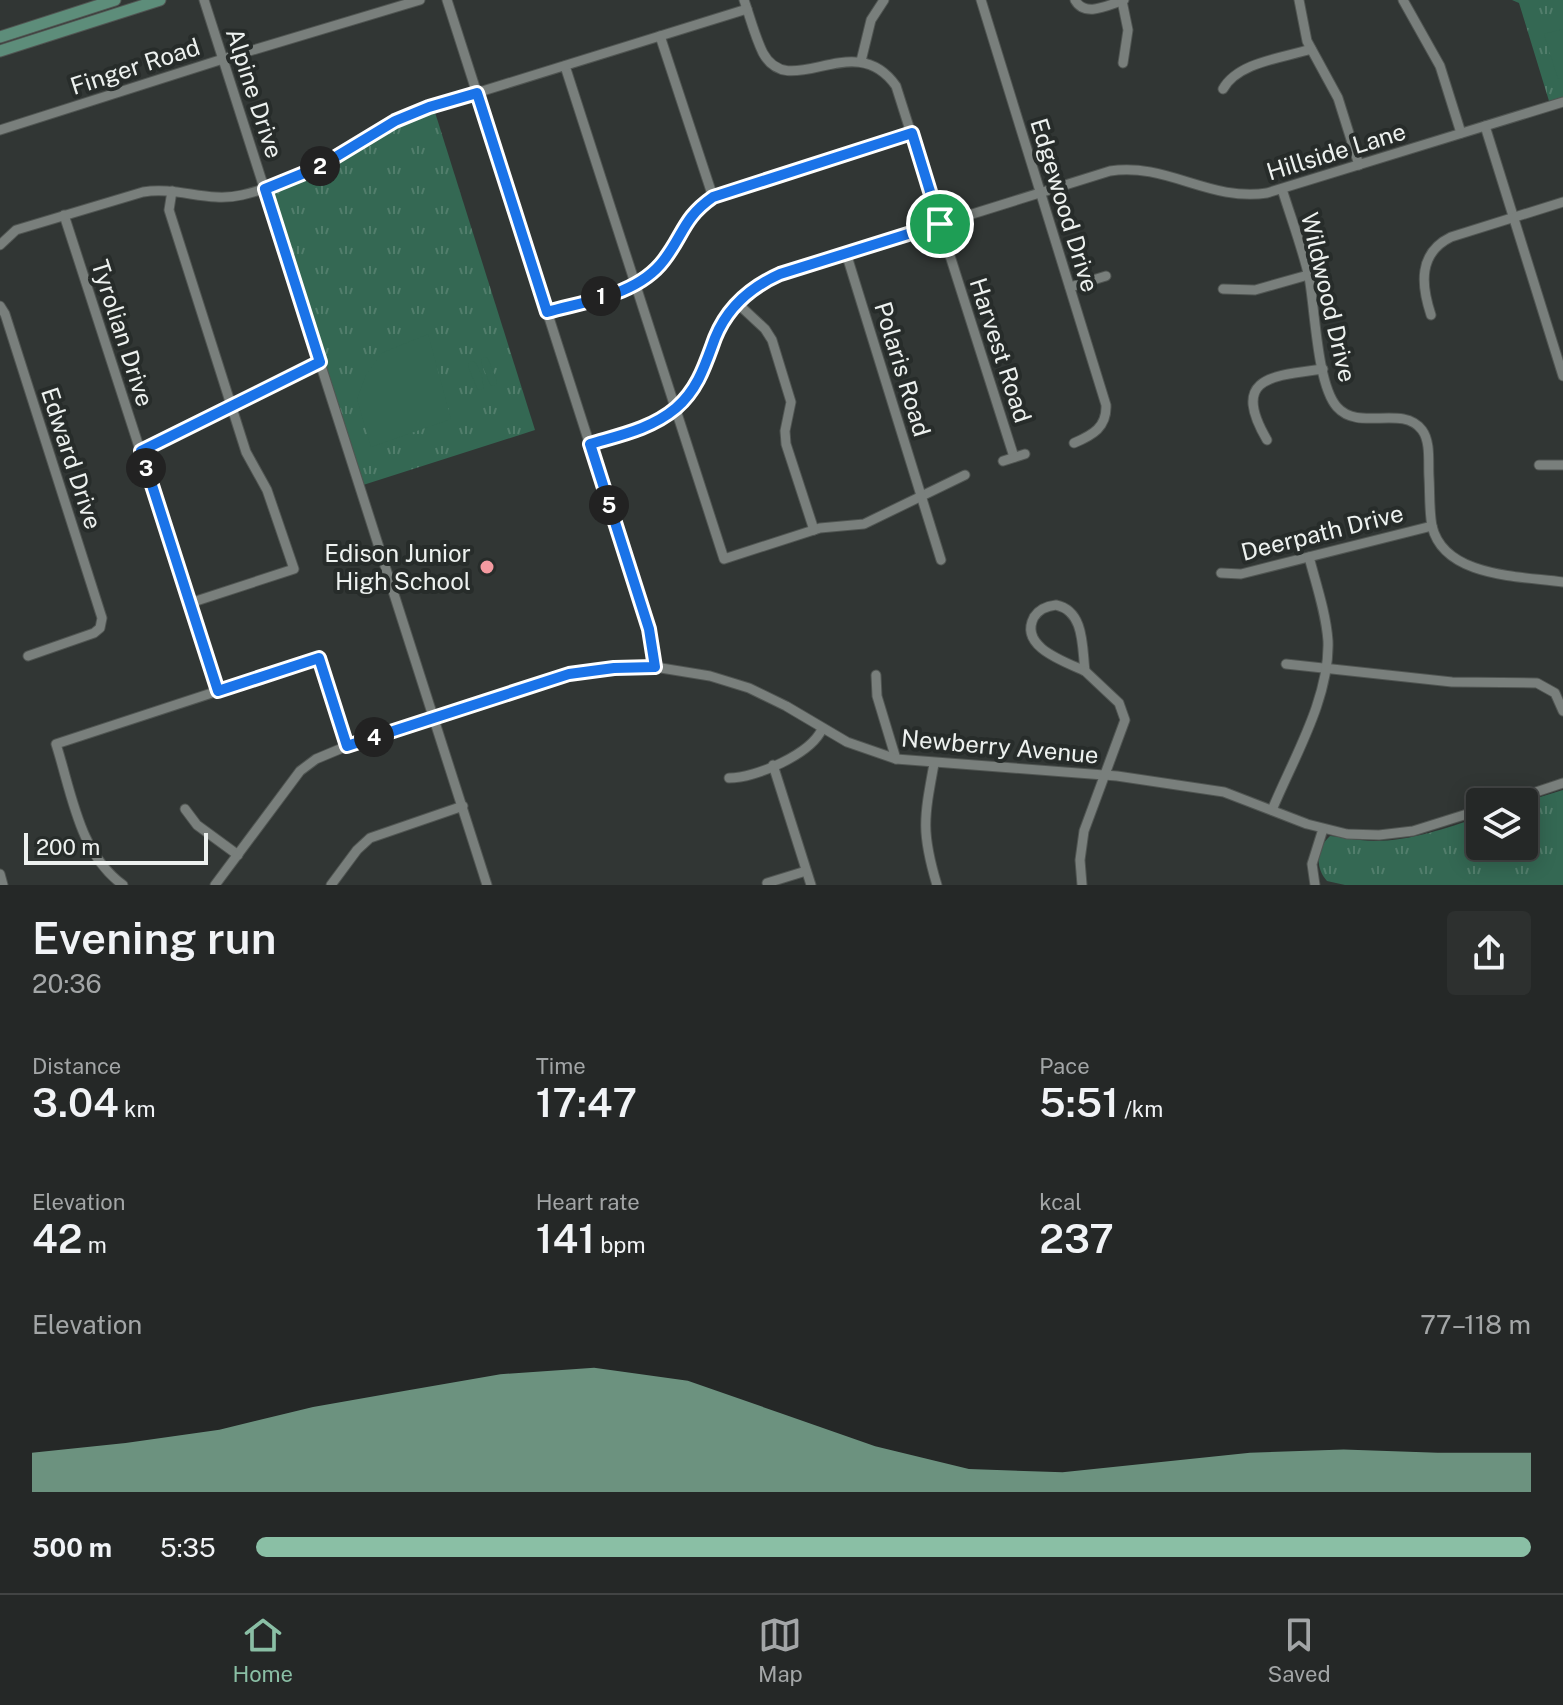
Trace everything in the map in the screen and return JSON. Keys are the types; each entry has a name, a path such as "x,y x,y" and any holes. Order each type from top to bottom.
{"main road":[{"path":"0,37 115,0"},
{"path":"0,51 160,0"}],"street":[{"name":"Alpine Drive","path":"204,0 487,885"},
{"name":"Finger Road","path":"0,130 420,0"},
{"path":"447,0 649,629 655,667"},
{"path":"0,245 16,230 143,192 172,191 214,198 265,189 319,167 395,121 429,107 660,36 746,4 764,55 771,63 797,72 843,61 861,61 871,20 884,0"},
{"name":"Edgewood Drive","path":"981,0 1105,402 1103,423 1096,432 1074,443"},
{"path":"1075,0 1080,7 1088,10 1123,0 1128,30 1123,63"},
{"path":"1299,0 1307,41 1338,98 1359,165"},
{"path":"1403,0 1440,66 1461,133"},
{"path":"660,36 713,197"},
{"path":"1223,89 1229,79 1240,71 1311,49"},
{"name":"Harvest Road","path":"861,61 879,68 899,93 1014,457"},
{"path":"565,66 724,559 814,530 864,524 965,475"},
{"name":"Hillside Lane","path":"590,444 640,429 676,408 698,381 721,326 737,303 768,280 1110,171 1132,168 1155,172 1229,195 1253,196 1563,102"},
{"path":"1485,126 1563,376"},
{"path":"547,312 636,284 659,267 686,221 713,197 912,133"},
{"name":"Wildwood Drive","path":"1282,189 1308,275 1330,397 1347,415 1405,419 1422,430 1428,445 1432,526"},
{"path":"172,191 169,210 231,406 249,460 267,490 294,569 190,603"},
{"path":"1431,315 1424,295 1424,274 1428,258 1444,241 1563,202"},
{"name":"Tyrolian Drive","path":"64,215 218,691"},
{"name":"Polaris Road","path":"846,253 941,560"},
{"path":"1223,289 1255,290 1308,275"},
{"path":"1070,287 1106,276"},
{"path":"737,303 765,329 772,340 791,402 785,431 786,444 814,530"},
{"name":"Edward Drive","path":"0,306 102,616 102,624 92,634 28,656"},
{"path":"141,451 320,362"},
{"path":"1267,440 1253,408 1253,396 1259,385 1274,376 1323,369"},
{"path":"1003,461 1025,454"},
{"path":"1539,465 1563,465"},
{"path":"1432,526 1448,554 1469,567 1563,582"},
{"name":"Deerpath Drive","path":"1221,573 1241,574 1432,526"},
{"path":"1272,810 1317,704 1326,670 1326,626 1309,557"},
{"path":"1082,885 1080,860 1084,831 1124,726 1124,713 1117,700 1085,671 1037,644 1031,627 1041,610 1056,605 1069,610 1075,617 1085,671"},
{"path":"123,885 104,869 91,851 56,744 319,658 347,746"},
{"path":"1286,664 1452,682 1537,683 1555,693 1563,711"},
{"name":"Newberry Avenue","path":"215,885 300,771 316,759 347,746 569,674 614,668 655,667 710,676 749,688 861,749 896,759 1104,775 1224,792 1323,829 1365,835 1396,834 1466,814"},
{"path":"876,675 877,696 896,759"},
{"path":"729,778 752,775 809,747 822,729"},
{"path":"934,764 924,827 937,885"},
{"path":"773,765 811,885"},
{"path":"1538,791 1563,783"},
{"path":"331,885 370,838 463,806"},
{"path":"185,809 197,825 238,855"},
{"path":"1315,885 1312,864 1323,829"},
{"path":"767,883 806,871"},
{"path":"0,874 3,885"}],"green space":[{"path":"1512,0 1563,0 1563,97 1549,101 1519,3"},
{"path":"1563,29 1563,78 1558,79 1544,34"},
{"path":"433,106 535,430 360,486 265,189"},
{"path":"428,334 451,419 371,447 357,399 366,375 382,353"},
{"path":"487,357 497,380 496,385 491,386 481,363 482,358"},
{"path":"474,361 481,374 483,389 478,390 468,367 469,362"},
{"path":"1563,790 1563,885 1345,885 1327,881 1320,870 1320,853 1330,836 1368,841 1401,839 1466,821 1466,860 1538,860 1538,798"}],"place":[{"name":"Edison Junior High School","path":"487,567"}],"route":[{"path":"477,93 547,312 623,290 642,281 665,259 693,212 713,197 912,133 940,224 780,274 757,286 728,314 715,338 704,370 683,402 653,424 590,444 649,629 655,667 569,674 347,746 319,658 218,691 141,451 320,362 265,189 319,167 395,121 477,93"}]}
